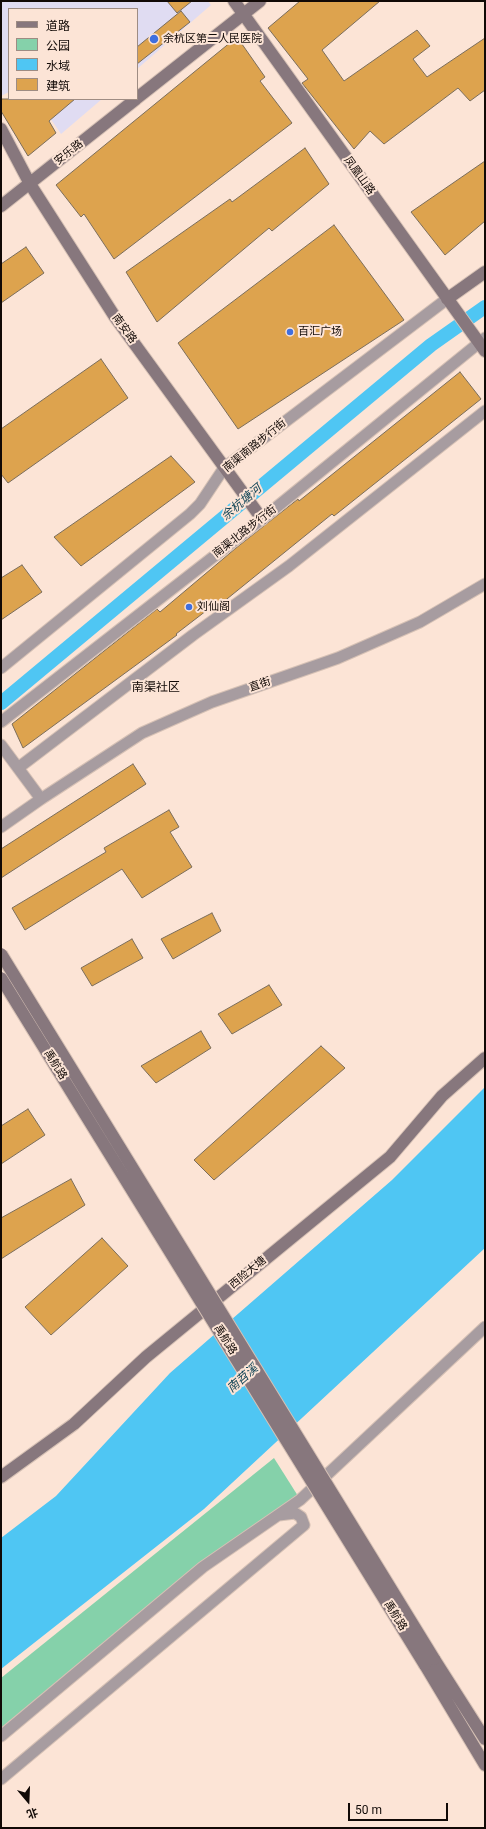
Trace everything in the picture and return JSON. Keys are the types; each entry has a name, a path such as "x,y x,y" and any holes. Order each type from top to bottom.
{"street":[{"name":"凤凰山路","path":"234,1 447,299 480,341"},
{"name":"安乐路","path":"138,98 260,1"},
{"name":"安乐路","path":"1,206 136,100"},
{"name":"南安路","path":"1,129 30,184 115,317 262,519"},
{"path":"447,299 485,272"},
{"name":"南渠南路步行街","path":"1,668 190,514 200,504 226,470 447,299"},
{"name":"南渠北路步行街","path":"1,722 262,519 480,341"},
{"path":"18,768 193,635 289,566 485,411"},
{"name":"直街","path":"1,827 142,733 212,702 338,658 420,622 485,584"},
{"path":"1,745 41,799"},
{"path":"1,954 430,1662"},
{"name":"禹航路","path":"1,978 430,1662 485,1739"},
{"name":"西险大塘","path":"1,1477 74,1424 146,1357 390,1157 442,1096 485,1058"},
{"path":"1,1736 203,1567 300,1500 485,1327"},
{"path":"1,1779 304,1525 301,1517 295,1513 276,1516"},
{"name":"禹航路","path":"430,1662 485,1765"}],"shaded area":[{"name":"余杭区第二人民医院","path":"1,1 208,1 211,5 138,68 138,8 8,8 8,92 1,96"},
{"path":"38,100 101,100 61,134"}],"green space":[{"path":"274,1458 298,1496 1,1735 1,1678"}],"water":[{"name":"南苕溪","path":"485,1087 485,1248 204,1509 1,1669 1,1538 56,1496 170,1373 392,1180"}],"building":[{"path":"167,1 192,1 177,13"},
{"path":"300,1 380,1 322,50 344,81 417,30 430,46 413,59 427,77 485,38 485,90 470,101 458,88 384,144 370,131 354,149 302,83 308,79 268,28"},
{"path":"181,11 190,22 138,63 138,46"},
{"path":"237,37 265,77 260,81 292,123 114,259 84,214 81,217 56,185"},
{"path":"1,99 74,100 49,121 56,133 28,156 1,111"},
{"path":"305,148 329,184 272,231 269,228 157,322 126,272 230,199 232,202"},
{"path":"485,161 485,221 445,255 411,212"},
{"name":"百汇广场","path":"334,225 404,320 238,429 178,343"},
{"path":"26,247 44,273 1,303 1,264"},
{"path":"101,359 128,398 8,483 1,474 1,429"},
{"path":"460,372 481,399 334,516 332,514 217,607 215,604 176,634 177,635 23,748 12,724 157,609 160,612 236,548 298,499 299,501"},
{"path":"171,456 195,482 81,566 54,537"},
{"path":"22,565 42,592 1,620 1,578"},
{"path":"133,764 146,784 1,878 1,849"},
{"path":"169,810 179,827 170,832 192,867 142,898 122,869 25,930 12,908 106,852 104,848"},
{"path":"212,913 221,931 173,959 161,939"},
{"path":"132,939 143,958 92,986 81,968"},
{"path":"269,985 282,1005 232,1034 218,1014"},
{"path":"201,1031 211,1048 156,1083 141,1066"},
{"path":"321,1046 345,1068 214,1180 194,1160"},
{"path":"28,1109 45,1135 1,1164 1,1126"},
{"path":"71,1179 85,1205 1,1259 1,1218"},
{"path":"102,1238 128,1266 51,1335 25,1307"}],"waterway":[{"name":"余杭塘河","path":"1,703 431,345 485,307"}],"place":[{"name":"余杭区第二人民医院","path":"154,39"},
{"name":"百汇广场","path":"290,332"},
{"name":"刘仙阁","path":"189,607"}],"district":[{"name":"南渠社区","path":"156,688"}]}
